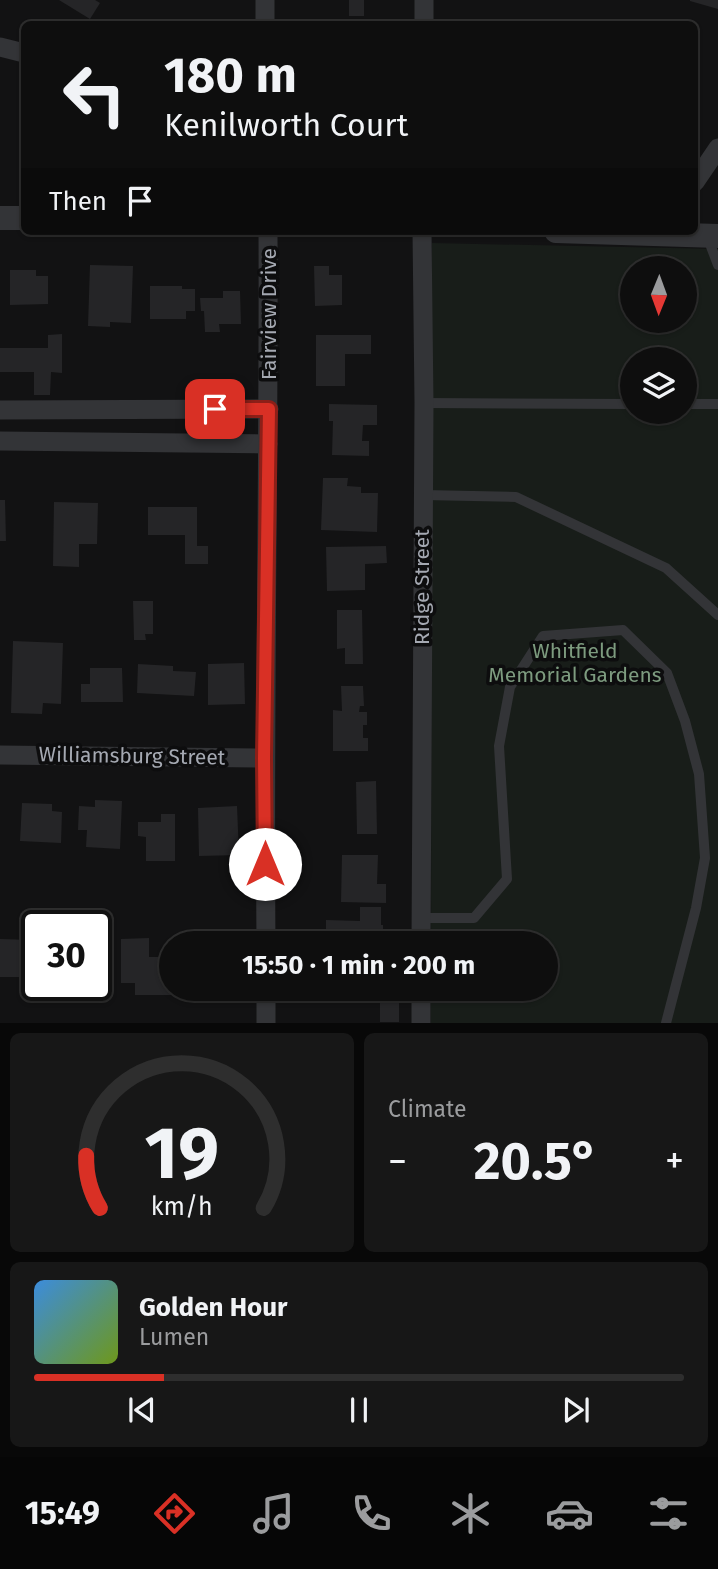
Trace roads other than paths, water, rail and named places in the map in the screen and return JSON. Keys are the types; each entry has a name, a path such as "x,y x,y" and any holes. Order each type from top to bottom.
{"street":[{"path":"265,0 265,21"},
{"path":"424,0 424,21"},
{"path":"0,47 21,51"},
{"path":"698,178 718,148"},
{"path":"0,218 21,218"},
{"name":"Fairview Drive","path":"266,931 264,758 269,409 268,235"},
{"name":"Ridge Street","path":"421,931 424,403 422,235"},
{"path":"693,235 712,236"},
{"path":"0,410 269,409"},
{"path":"0,441 268,444"},
{"name":"Williamsburg Street","path":"0,755 264,758"},
{"path":"266,1001 267,1023"},
{"path":"421,1001 421,1023"}],"lane":[{"path":"712,236 718,265"},
{"path":"424,403 620,404"},
{"path":"697,404 718,404"},
{"path":"422,495 516,497 666,568 718,615"},
{"path":"421,918 474,918 507,879 499,746 510,687 543,636 623,630 667,673 685,721 699,774 705,858 696,908 666,1023"}],"park label":[{"name":"Whitfield Memorial Gardens","path":"575,663"}]}
